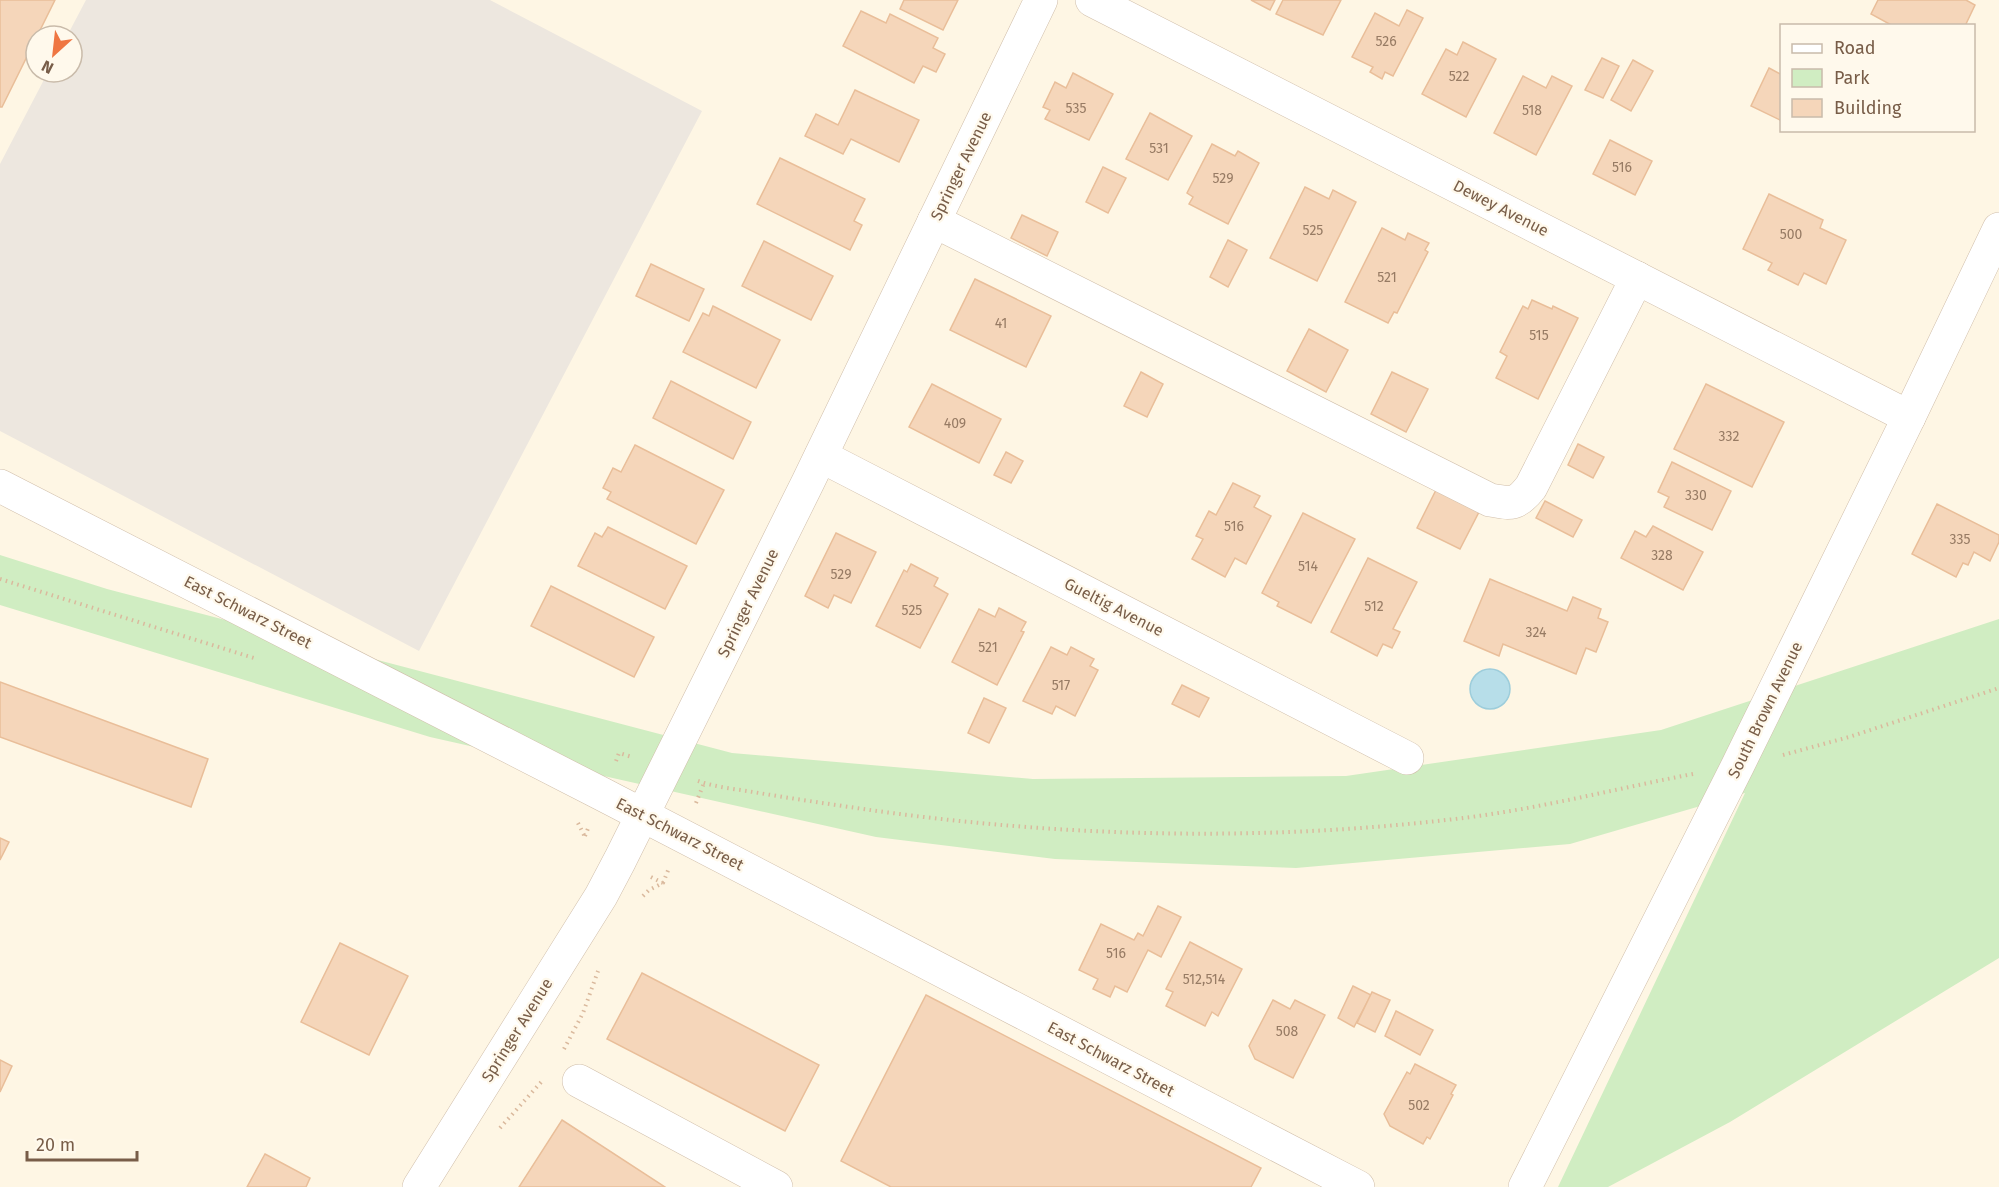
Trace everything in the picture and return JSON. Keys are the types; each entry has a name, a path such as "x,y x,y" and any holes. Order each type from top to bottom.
{"street":[{"name":"Springer Avenue","path":"419,1187 601,896 821,456 1041,0"},
{"name":"Dewey Avenue","path":"1092,0 1909,417"},
{"path":"934,221 1491,500 1513,503 1521,500 1531,487 1637,278"},
{"name":"South Brown Avenue","path":"1525,1187 1738,765 1999,229"},
{"name":"Gueltig Avenue","path":"821,456 1407,758"},
{"name":"East Schwarz Street","path":"0,486 642,814 1358,1187"},
{"path":"569,1070 776,1187"}],"path":[{"path":"0,579 265,662"},
{"path":"1776,756 1849,738 1999,688"},
{"path":"704,783 805,801 950,821 1052,829 1234,833 1322,831 1471,817 1531,808 1700,773"},
{"path":"572,817 585,836"},
{"path":"636,902 649,890 663,883"},
{"path":"569,1070 583,1013 598,970"},
{"path":"493,1136 544,1078"}],"shaded area":[{"path":"86,0 490,0 702,111 419,651 0,431 0,164 42,84 84,84 84,24 73,24"}],"green space":[{"path":"0,555 107,589 732,753 1033,779 1346,776 1661,730 1999,619 1999,958 1730,1122 1608,1187 1558,1187 1745,793 1570,844 1296,868 1055,859 876,837 430,737 0,605"}],"water":[{"path":"1490,669 1498,670 1504,675 1509,681 1509,697 1504,703 1498,708 1490,709 1482,708 1476,703 1471,697 1470,689 1471,681 1476,675 1482,670"}],"building":[{"path":"0,0 55,0 43,24 24,24 24,63 0,107"},
{"path":"904,0 958,0 943,30 900,9"},
{"path":"1251,0 1275,0 1270,10"},
{"path":"1283,0 1341,0 1323,35 1276,14"},
{"path":"1878,0 1966,0 1975,5 1966,24 1889,24 1871,14"},
{"path":"1407,10 1423,18 1393,76 1385,72 1382,79 1370,72 1373,67 1352,57 1375,13 1399,26"},
{"path":"861,11 886,23 890,14 938,38 933,48 945,54 936,72 923,66 914,83 843,46"},
{"path":"1463,42 1496,59 1466,117 1422,94 1446,49 1457,55"},
{"path":"1602,58 1619,66 1603,98 1585,90"},
{"path":"1633,60 1653,71 1631,111 1611,100"},
{"path":"1769,68 1780,74 1780,120 1751,106"},
{"path":"1073,73 1113,94 1089,140 1045,119 1050,110 1043,107 1055,82 1066,88"},
{"path":"1523,76 1546,88 1552,76 1572,86 1536,155 1494,133"},
{"path":"855,90 919,120 899,162 851,139 843,154 805,136 816,114 838,125"},
{"path":"1150,113 1192,136 1168,180 1126,159"},
{"path":"1610,140 1652,161 1635,195 1593,174"},
{"path":"1212,144 1235,156 1238,151 1259,163 1228,224 1189,204 1193,197 1187,193"},
{"path":"780,158 865,199 854,221 862,225 850,250 757,204"},
{"path":"1103,167 1126,178 1108,213 1086,202"},
{"path":"1305,187 1329,199 1333,190 1356,202 1317,281 1270,258"},
{"path":"1769,194 1823,220 1820,228 1846,240 1826,284 1804,273 1798,285 1768,270 1772,263 1743,249"},
{"path":"1022,215 1058,232 1047,256 1011,238"},
{"path":"1382,228 1405,240 1408,233 1429,243 1425,250 1428,252 1397,313 1394,312 1388,323 1345,302"},
{"path":"1228,240 1247,250 1228,287 1210,277"},
{"path":"764,241 833,276 811,320 742,286"},
{"path":"651,264 704,289 689,321 636,296"},
{"path":"975,279 1051,316 1026,367 950,330"},
{"path":"1532,300 1552,309 1553,306 1578,318 1538,399 1496,378 1507,356 1500,352 1523,306 1528,309"},
{"path":"713,306 780,340 756,388 683,352 703,313 709,316"},
{"path":"1309,329 1348,350 1326,392 1287,371"},
{"path":"1141,372 1163,384 1147,417 1124,406"},
{"path":"1392,372 1428,389 1406,432 1371,414"},
{"path":"671,381 751,422 733,459 653,418"},
{"path":"932,384 1001,419 979,463 909,427"},
{"path":"1706,384 1784,422 1752,487 1674,449"},
{"path":"1578,444 1604,457 1593,478 1568,465"},
{"path":"635,445 724,490 696,544 607,499 611,492 603,488 613,468 621,472"},
{"path":"1006,452 1023,461 1011,483 994,475"},
{"path":"1672,462 1731,491 1712,530 1664,507 1669,497 1658,492"},
{"path":"1233,483 1260,496 1254,507 1271,516 1246,564 1235,558 1225,577 1192,559 1203,539 1196,536 1209,511 1216,515"},
{"path":"1437,488 1480,510 1460,549 1417,528"},
{"path":"1545,501 1582,520 1573,537 1536,518"},
{"path":"1937,504 1999,535 1999,542 1990,561 1974,552 1968,565 1963,563 1956,577 1912,554"},
{"path":"1303,513 1355,539 1311,623 1277,606 1279,602 1262,593"},
{"path":"1653,526 1703,552 1683,590 1621,558 1635,531 1646,537"},
{"path":"608,527 687,566 665,609 578,566 595,533 602,537"},
{"path":"836,533 876,552 851,603 834,595 828,608 805,596"},
{"path":"1368,558 1417,582 1393,629 1400,632 1392,648 1383,644 1377,656 1331,632"},
{"path":"911,564 938,578 934,586 948,594 920,648 876,626 904,570 907,572"},
{"path":"1490,579 1567,611 1573,597 1601,609 1598,618 1608,622 1596,652 1586,648 1576,674 1503,644 1499,656 1464,641"},
{"path":"551,586 654,637 634,677 531,626"},
{"path":"999,608 1026,622 1021,631 1024,632 997,685 952,662 979,609 995,617"},
{"path":"1051,647 1067,655 1071,647 1094,659 1090,666 1098,670 1075,716 1056,706 1052,714 1023,701"},
{"path":"0,682 208,759 191,807 0,737"},
{"path":"1182,685 1209,698 1199,717 1172,704"},
{"path":"984,698 1006,708 989,743 968,733"},
{"path":"0,838 9,842 0,860"},
{"path":"1158,906 1181,917 1161,957 1148,950 1127,992 1115,986 1110,997 1093,989 1098,979 1079,970 1101,924 1134,940 1138,933 1143,936"},
{"path":"1190,942 1242,969 1218,1016 1212,1012 1205,1026 1166,1006 1173,992 1166,989"},
{"path":"340,943 408,976 369,1055 301,1022"},
{"path":"642,973 819,1065 785,1131 607,1039"},
{"path":"1353,986 1371,995 1354,1027 1338,1018"},
{"path":"1372,992 1390,1000 1375,1032 1357,1023"},
{"path":"926,995 1261,1168 1251,1187 891,1187 841,1161"},
{"path":"1273,1000 1290,1009 1295,1000 1325,1015 1293,1078 1255,1059 1249,1046"},
{"path":"1396,1011 1433,1030 1420,1055 1385,1036"},
{"path":"0,1060 12,1066 0,1092"},
{"path":"1415,1064 1456,1085 1430,1139 1427,1137 1423,1144 1390,1126 1384,1114 1407,1072 1410,1074"},
{"path":"562,1120 665,1187 519,1187"},
{"path":"265,1154 310,1178 306,1187 247,1187"}]}
